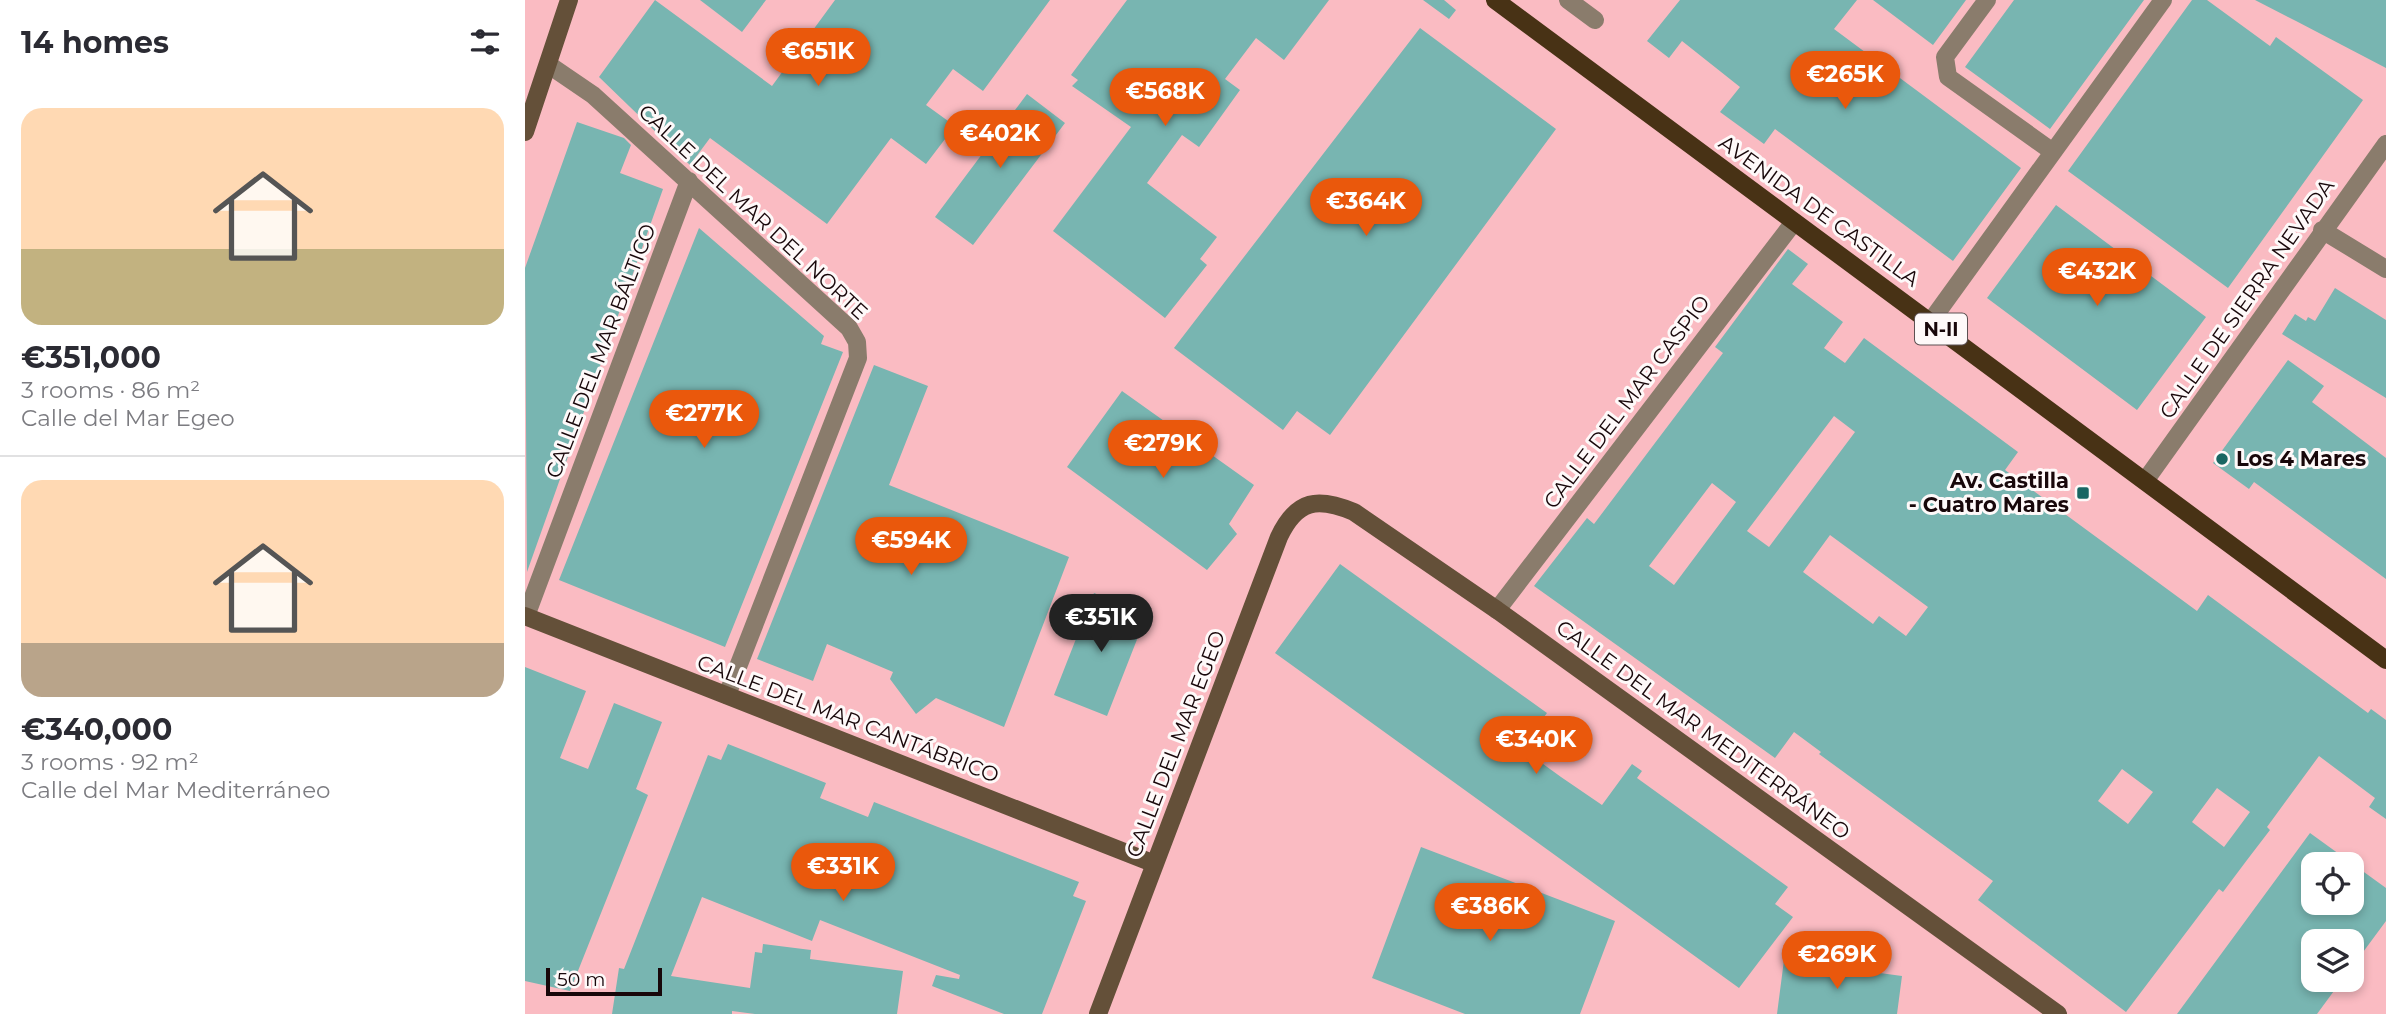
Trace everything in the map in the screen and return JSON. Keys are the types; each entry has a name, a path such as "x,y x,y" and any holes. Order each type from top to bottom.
{"main road":[{"name":"AVENIDA DE CASTILLA","path":"1495,0 2386,660"}],"street":[{"path":"525,132 569,0"},
{"path":"1568,0 1595,20"},
{"path":"1987,0 1945,57 1948,77 2053,152"},
{"path":"1931,321 2163,0"},
{"name":"CALLE DEL MAR DEL NORTE","path":"549,65 593,95 689,181 849,328 857,342 858,358 727,695"},
{"name":"CALLE DE SIERRA NEVADA","path":"2145,481 2386,144"},
{"name":"CALLE DEL MAR BÁLTICO","path":"525,616 689,181"},
{"name":"CALLE DEL MAR CASPIO","path":"1497,610 1794,222"},
{"path":"2322,230 2386,269"},
{"name":"CALLE DEL MAR MEDITERRÁNEO","path":"1312,503 1329,501 1354,512 1497,610 2058,1014"},
{"name":"CALLE DEL MAR EGEO","path":"1098,1014 1279,537 1288,519 1312,503"},
{"name":"CALLE DEL MAR CANTÁBRICO","path":"525,616 1155,864"}],"shaded area":[{"path":"525,0 2386,0 2386,1014 525,1014"}],"building":[{"path":"655,0 772,86 835,0 1050,0 983,91 953,69 926,105 955,126 926,164 891,138 827,224 710,138 690,165 599,77"},
{"path":"700,0 766,0 742,32"},
{"path":"1127,0 1329,0 1284,60 1256,38 1225,79 1240,90 1199,147 1182,135 1147,183 1217,237 1200,259 1207,265 1165,318 1053,231 1131,127 1072,86 1078,80 1071,75"},
{"path":"1423,0 1444,0 1456,10 1449,19"},
{"path":"1680,0 1857,0 1834,29 2021,168 1953,261 1775,129 1764,144 1720,112 1740,87 1682,41 1669,58 1647,41"},
{"path":"1873,0 1966,0 1933,45"},
{"path":"2014,0 2144,0 2050,129 1965,67"},
{"path":"2192,0 2207,0 2270,46 2276,37 2363,100 2228,288 2068,171"},
{"path":"2255,0 2386,0 2386,68 2296,21"},
{"path":"1420,28 1556,129 1330,435 1297,411 1283,430 1174,348"},
{"path":"1027,94 1065,123 973,245 935,217"},
{"path":"577,122 624,138 631,145 620,173 663,189 527,572 525,268"},
{"path":"2056,205 2206,317 2137,410 1987,298"},
{"path":"699,228 824,336 821,344 843,352 725,647 559,580"},
{"path":"1788,249 1808,264 1792,284 1843,322 1824,348 1845,363 1864,338 2018,452 2005,470 2197,611 2208,595 2368,713 2371,709 2386,720 2386,819 2369,807 2375,798 2319,756 2267,827 2270,830 2223,892 2219,889 2126,1012 1978,900 1993,881 1819,754 1821,752 1794,732 1775,758 1534,586 1587,518 1594,524 1723,353 1715,347","holes":["1834,416 1855,432 1769,547 1747,531","1712,483 1736,502 1674,585 1649,566","1830,535 1928,607 1906,636 1879,616 1873,624 1803,572","2122,769 2153,792 2128,824 2098,801","2217,788 2250,812 2224,847 2192,822"]},
{"path":"2335,288 2386,320 2386,398 2282,334 2295,314 2306,321 2308,317 2315,321"},
{"path":"2288,360 2324,386 2312,402 2386,458 2386,579 2254,482 2249,489 2213,463"},
{"path":"874,365 928,386 889,485 1069,557 1004,727 936,698 916,714 890,679 893,672 827,644 813,681 757,659"},
{"path":"1122,391 1254,485 1229,524 1237,534 1207,570 1067,467"},
{"path":"1340,564 1547,713 1521,748 1561,777 1602,805 1632,764 1642,771 1637,778 1788,887 1775,904 1793,917 1739,988 1275,653"},
{"path":"1094,593 1147,614 1107,716 1054,695"},
{"path":"525,667 586,691 560,758 588,769 614,703 662,722 636,789 648,795 570,991 525,981"},
{"path":"728,744 826,783 820,798 868,817 874,802 1079,882 1073,896 1086,901 1042,1014 1004,1014 932,986 936,975 959,979 960,975 820,920 812,941 702,897 671,976 750,988 755,952 762,953 763,944 811,950 810,959 903,971 897,1014 755,1014 732,1011 732,1014 612,1014 619,968 624,969 708,755 721,760"},
{"path":"2310,833 2336,852 2301,852 2301,915 2364,915 2364,872 2386,888 2386,921 2364,951 2364,929 2301,929 2301,992 2333,992 2317,1014 2177,1014"},
{"path":"1421,847 1615,921 1580,1014 1465,1014 1372,978"},
{"path":"1784,960 1902,976 1897,1014 1777,1014"}],"place":[{"name":"Los 4 Mares","path":"2222,459"},
{"name":"Av. Castilla - Cuatro Mares","path":"2083,493"}]}
